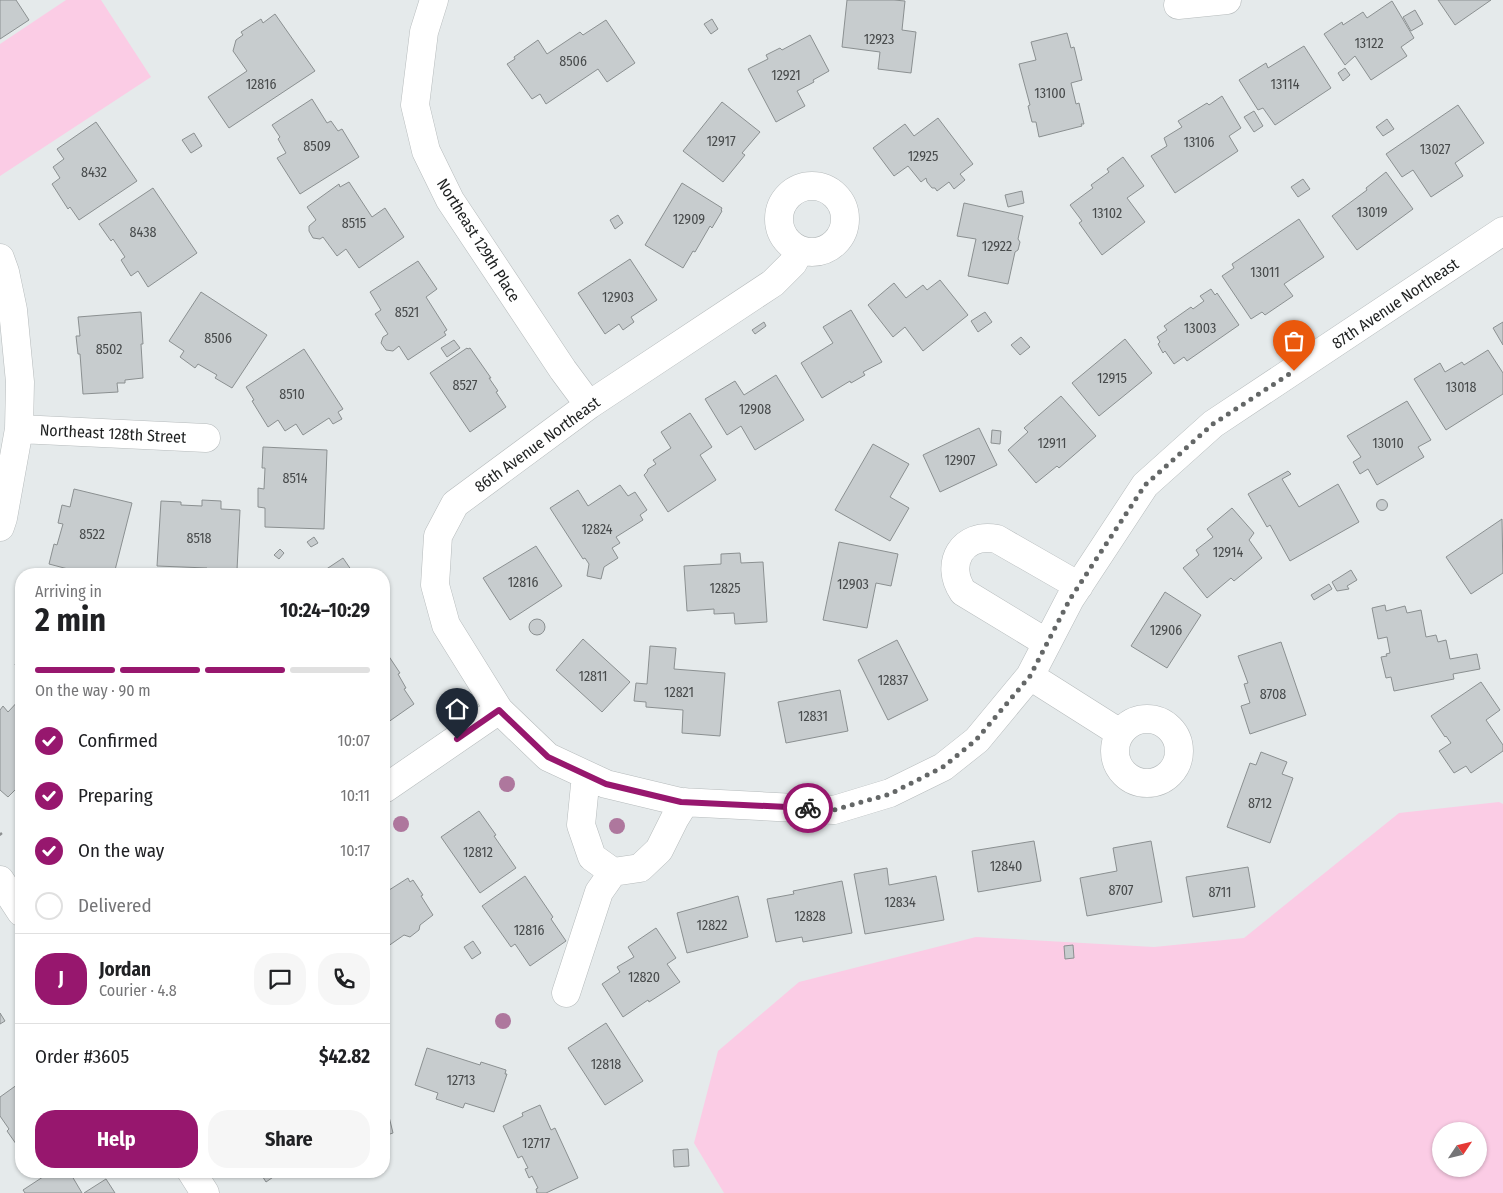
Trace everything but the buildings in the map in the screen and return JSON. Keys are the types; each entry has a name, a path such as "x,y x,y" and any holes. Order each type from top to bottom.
{"street":[{"name":"Northeast 129th Place","path":"434,0 424,32 415,105 426,151 450,200 563,370 589,405"},
{"path":"1178,5 1226,0"},
{"name":"87th Avenue Northeast","path":"685,802 834,810 890,794 943,767 976,740 1030,676 1070,599 1145,485 1213,424 1503,231"},
{"name":"86th Avenue Northeast","path":"685,802 596,780 548,757 499,710 446,625 435,585 438,536 456,504 589,405 773,283 792,263 800,250"},
{"name":"Northeast 128th Street","path":"0,258 13,310 20,382 19,429 0,527"},
{"name":"Northeast 128th Street","path":"19,429 206,438"},
{"path":"1047,643 963,592 955,576 956,558 961,549 978,539 988,537 997,539 1079,586"},
{"path":"1030,676 1120,733"},
{"path":"390,785 499,710"},
{"path":"596,780 581,825 592,858 613,872 640,868 659,850 685,802"},
{"path":"566,994 599,892 613,872"},
{"path":"0,880 15,903"},
{"path":"195,1178 205,1193"}],"path":[{"path":"0,833 3,837"}],"shaded area":[{"path":"66,0 101,0 151,77 0,176 0,44"},
{"path":"1499,802 1503,804 1503,1193 724,1193 694,1143 718,1051 799,982 976,937 1154,947 1244,938 1399,813"}],"way so far":[{"path":"808,808 834,810 890,794 943,767 976,740 1030,676 1070,599 1145,485 1213,424 1294,371"}],"route":[{"path":"457,739 499,710 548,757 606,784 681,802 808,808"}]}
